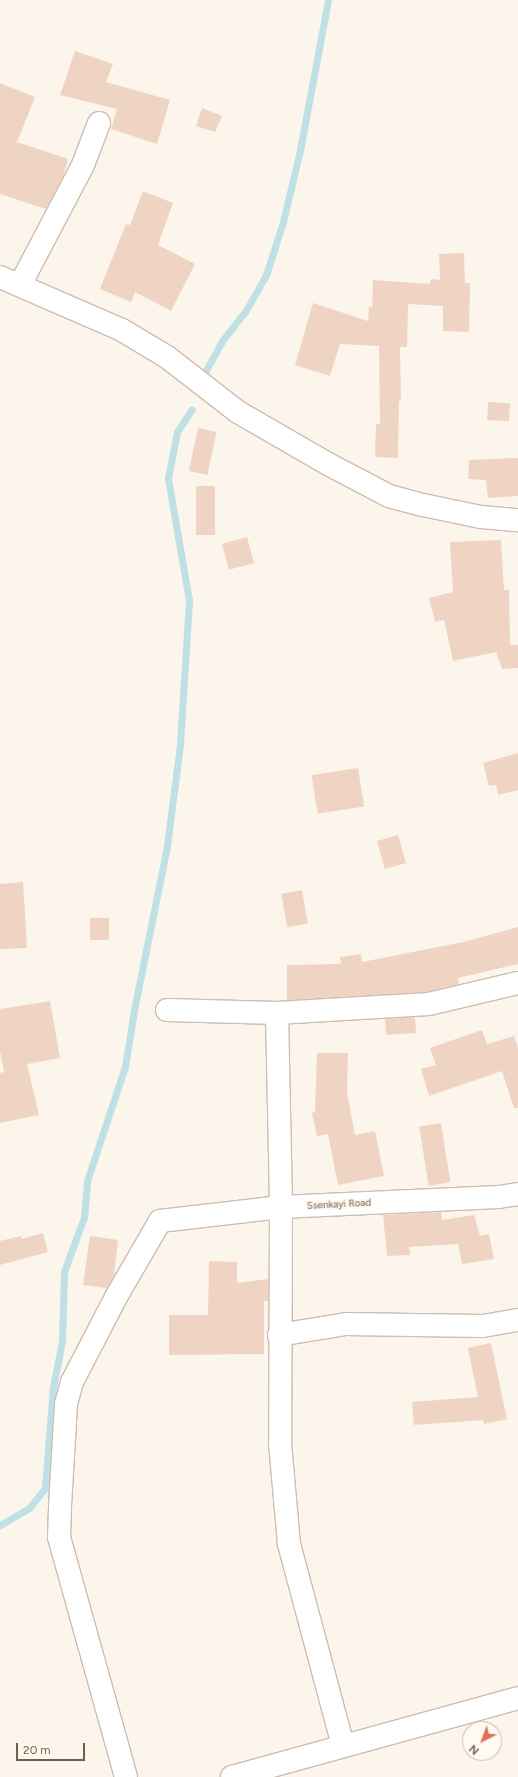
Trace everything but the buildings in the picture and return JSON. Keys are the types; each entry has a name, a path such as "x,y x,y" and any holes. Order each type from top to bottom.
{"street":[{"path":"20,285 83,165 99,123"},
{"path":"0,277 122,330 168,356 238,412 328,464 389,496 423,505 481,517 518,520"},
{"path":"168,1010 278,1013 429,1004 518,983"},
{"path":"278,1013 281,1207 279,1335 280,1443 289,1544 343,1745"},
{"name":"Ssenkayi Road","path":"126,1777 59,1537 66,1404 72,1382 116,1297 160,1221 281,1207 499,1197 518,1194"},
{"path":"279,1335 346,1324 484,1326 518,1320"},
{"path":"232,1777 343,1745 518,1698"}],"waterway":[{"path":"205,372 222,341 245,312 266,275 283,222 300,150 328,0"},
{"path":"0,1525 29,1508 45,1488 53,1387 62,1341 64,1272 84,1217 87,1181 125,1067 134,1010 167,846 180,744 189,600 168,478 177,432 192,409"}]}
